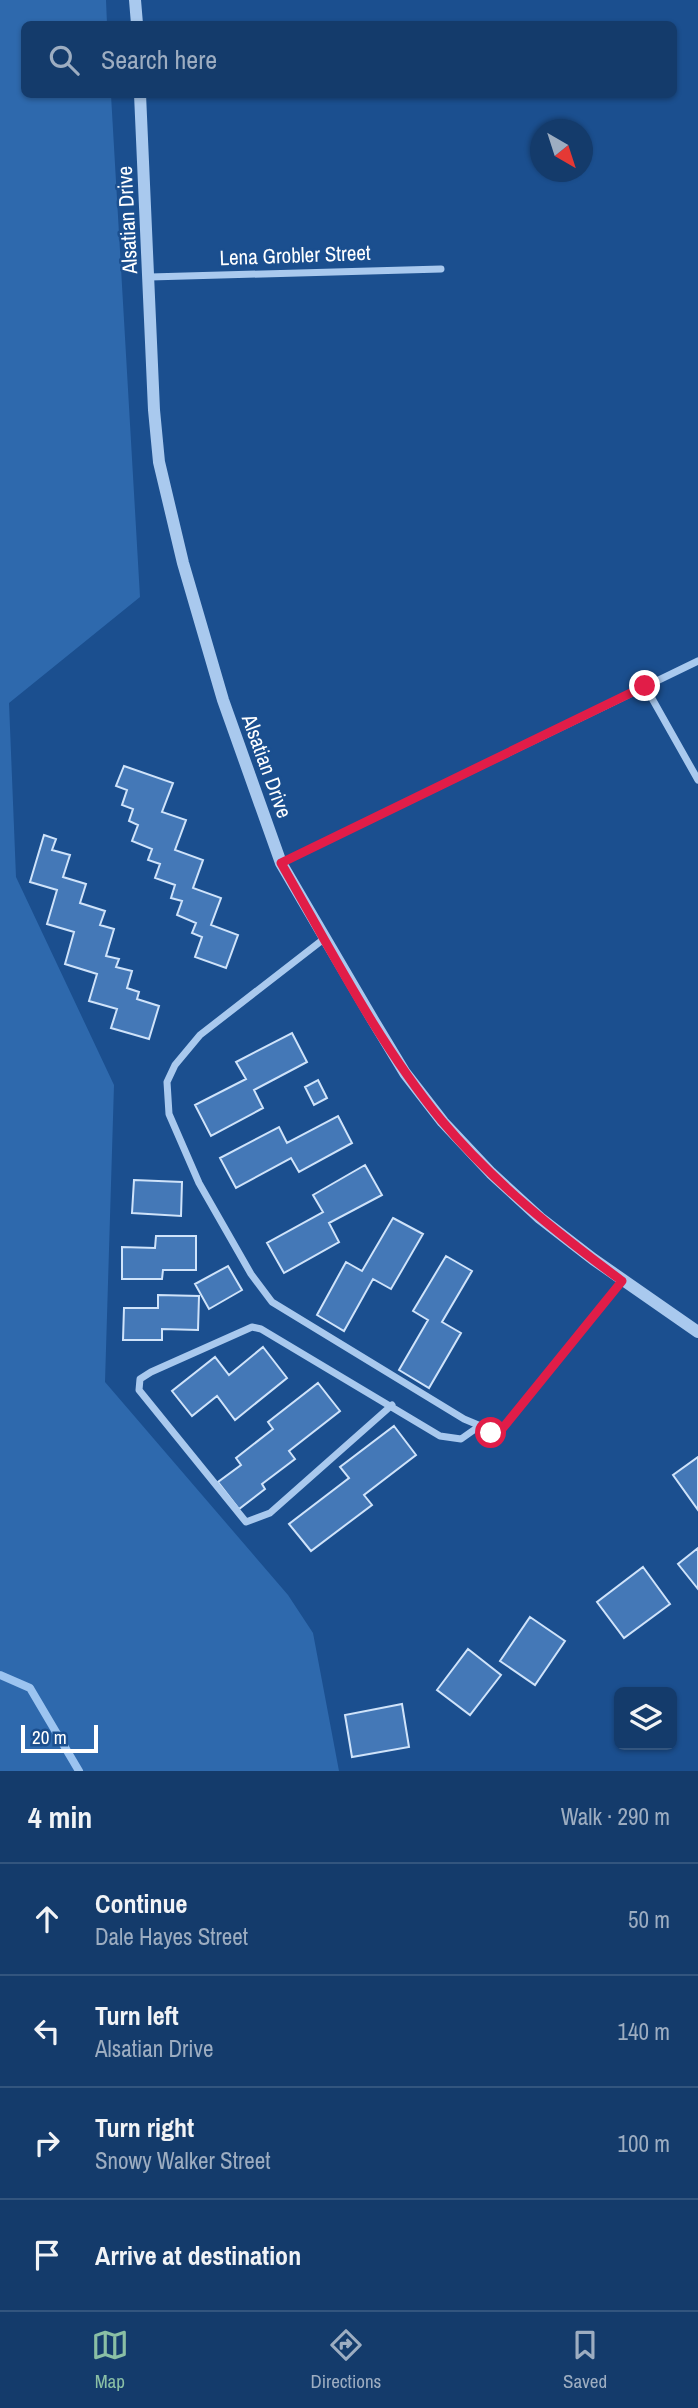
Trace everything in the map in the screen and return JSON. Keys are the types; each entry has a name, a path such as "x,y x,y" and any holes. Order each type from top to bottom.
{"street":[{"path":"135,0 136,21"},
{"name":"Alsatian Drive","path":"140,98 150,277 153,410 164,486 223,701 281,863 405,1073 443,1122 491,1173 540,1218 622,1281 698,1332"},
{"name":"Lena Grobler Street","path":"150,277 441,269"},
{"path":"281,863 698,661"},
{"path":"645,686 698,780"},
{"path":"325,938 200,1035 175,1065 167,1082 169,1114 199,1184 251,1274 272,1302 491,1433 502,1429 622,1281"},
{"path":"392,1405 270,1513 246,1522 139,1390 140,1379 252,1327 261,1329 392,1405 440,1436 461,1440 478,1427"}],"shaded area":[{"path":"0,0 106,0 107,21 21,21 21,98 111,98 140,597 9,703 16,877 114,1085 105,1382 288,1595 313,1633 339,1771 0,1771"}],"building":[{"path":"124,766 173,783 162,812 186,820 175,850 203,860 193,888 221,898 211,925 238,935 226,968 195,957 202,937 192,933 196,923 177,915 182,901 171,898 175,885 155,878 160,864 148,860 152,849 132,841 138,825 129,821 133,809 122,805 127,790 116,786"},
{"path":"44,835 56,839 52,850 70,855 63,877 86,884 80,903 105,911 100,925 114,929 106,956 119,959 116,967 132,971 127,988 139,992 137,999 159,1006 149,1039 111,1028 117,1009 89,1001 97,974 65,964 74,932 47,924 57,890 30,882"},
{"path":"292,1033 307,1062 254,1090 263,1108 211,1136 195,1105 246,1079 236,1062"},
{"path":"318,1080 327,1098 314,1105 305,1087"},
{"path":"338,1116 352,1143 299,1172 291,1158 236,1188 220,1158 279,1127 287,1143"},
{"path":"365,1165 382,1195 329,1223 339,1242 284,1273 267,1243 323,1212 313,1195"},
{"path":"134,1180 182,1182 181,1216 132,1213"},
{"path":"393,1218 423,1234 391,1289 373,1279 344,1331 317,1315 346,1262 362,1271"},
{"path":"156,1236 196,1236 196,1270 163,1270 162,1279 122,1279 122,1247 155,1248"},
{"path":"446,1256 472,1271 442,1322 461,1333 429,1388 399,1370 428,1320 413,1311"},
{"path":"228,1266 242,1290 209,1309 195,1284"},
{"path":"158,1295 199,1296 198,1330 162,1329 162,1340 123,1340 124,1308 158,1308"},
{"path":"263,1347 287,1378 235,1420 217,1396 192,1416 172,1391 215,1357 229,1375"},
{"path":"318,1383 340,1411 289,1451 295,1459 262,1484 265,1489 239,1509 218,1482 241,1465 236,1458 273,1429 268,1422"},
{"path":"394,1426 416,1455 364,1495 372,1505 311,1551 289,1524 349,1478 340,1467"},
{"path":"698,1457 698,1510 673,1475"},
{"path":"698,1548 698,1589 678,1564"},
{"path":"643,1567 670,1604 624,1638 597,1602"},
{"path":"530,1617 565,1641 535,1685 500,1661"},
{"path":"468,1649 501,1675 470,1715 437,1690"},
{"path":"402,1704 409,1747 352,1757 345,1715"}],"waterway":[{"path":"0,1675 30,1688 79,1771"}],"route":[{"path":"491,1433 500,1432 622,1281 540,1218 491,1173 443,1122 405,1073 281,863 645,686"}]}
